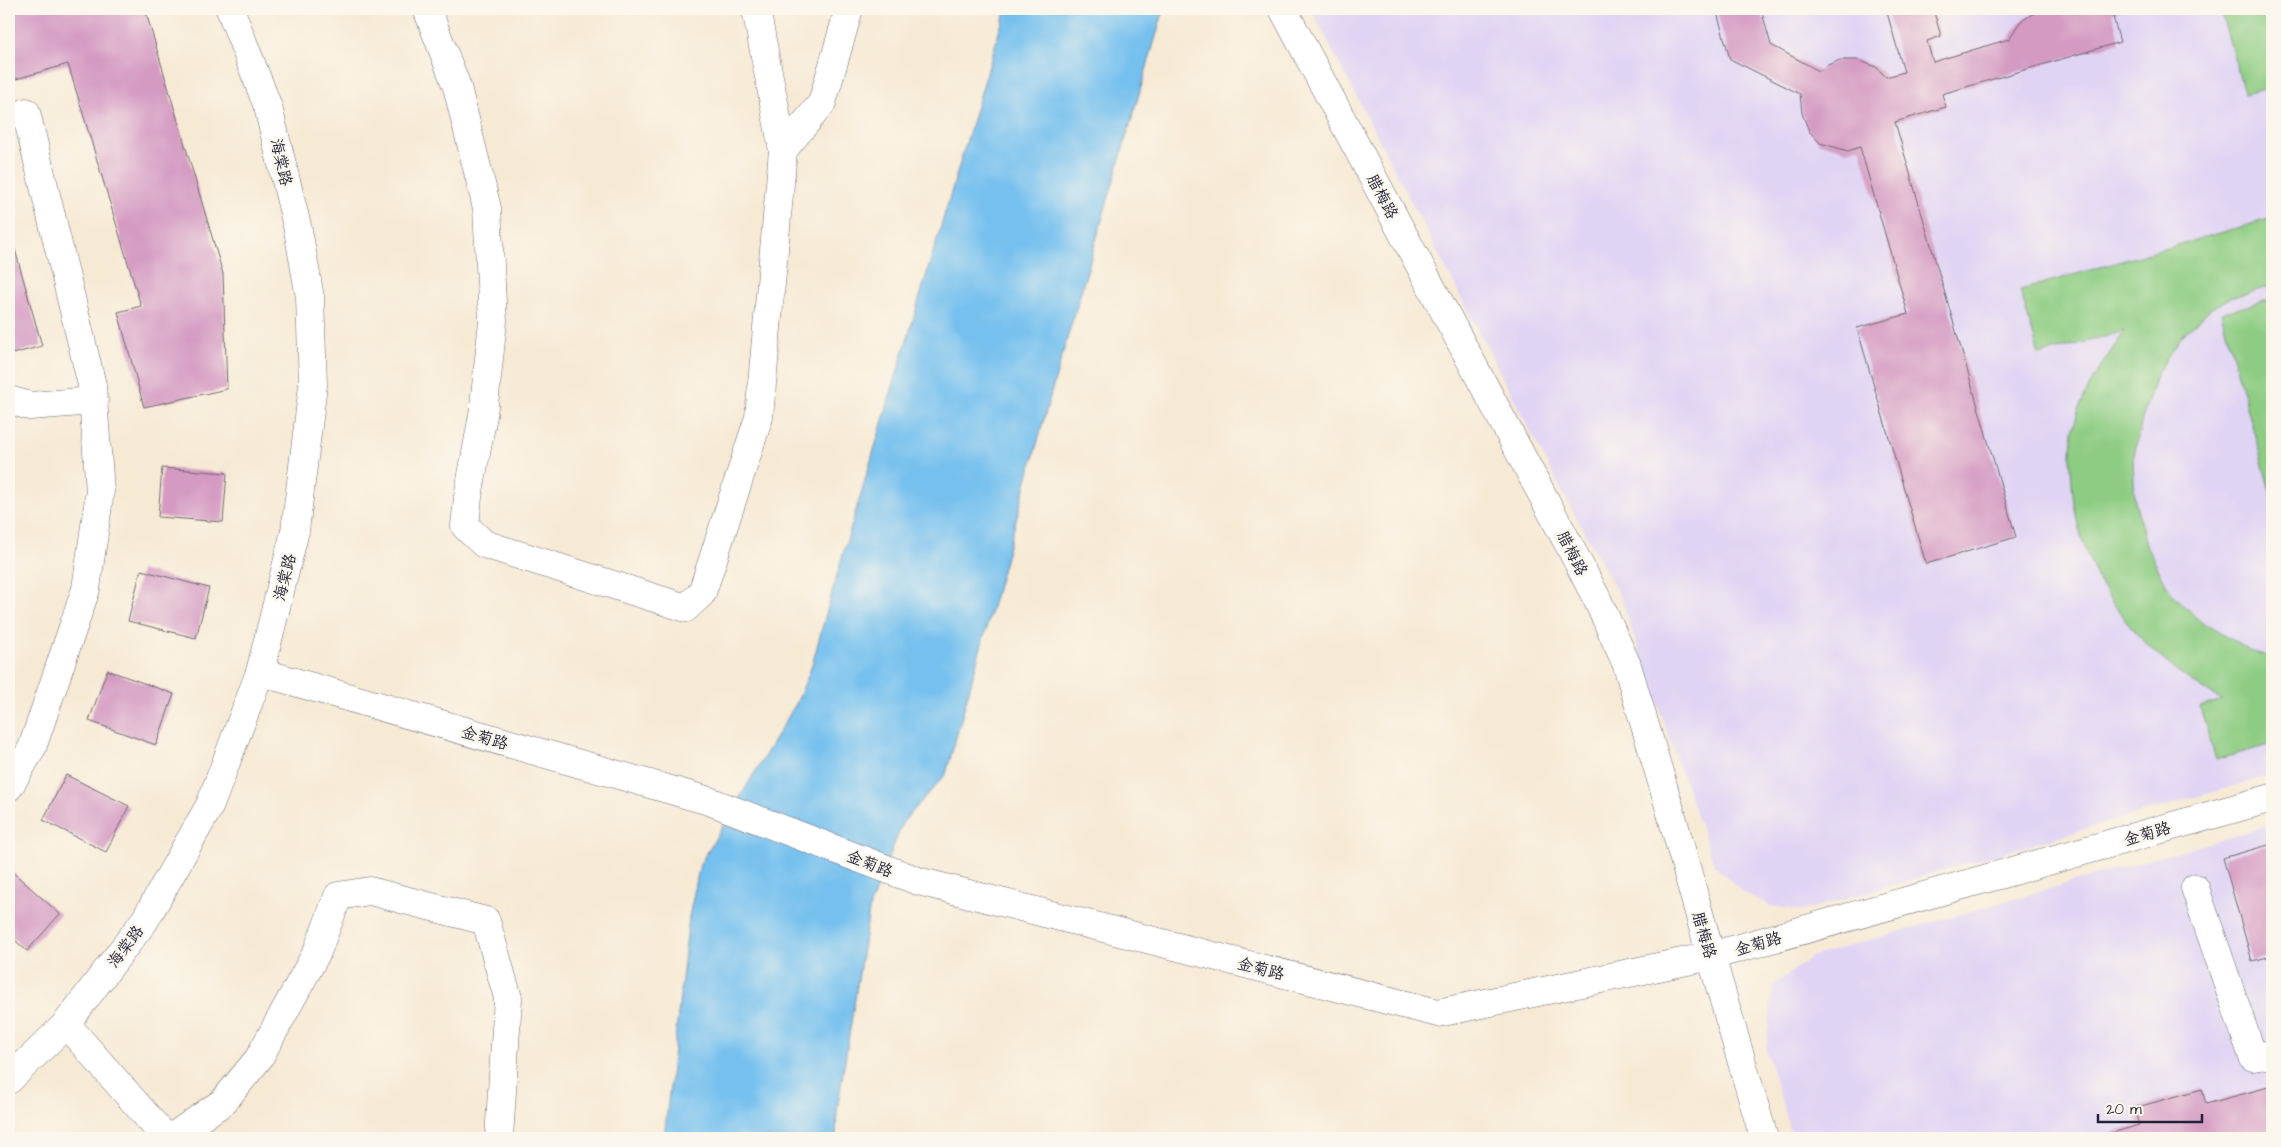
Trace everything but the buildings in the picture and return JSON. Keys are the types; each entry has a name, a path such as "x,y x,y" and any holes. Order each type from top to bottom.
{"street":[{"name":"海棠路","path":"9,1080 66,1024 145,920 205,813 260,672 295,531 314,385 310,297 298,230 268,107 230,9"},
{"path":"427,9 457,87 487,208 493,321 483,415 468,497 465,526 484,544 686,608 702,593 759,417 783,150 756,9"},
{"path":"783,150 822,104 849,9"},
{"name":"腊梅路","path":"1283,9 1569,545 1627,665 1764,1138"},
{"path":"9,787 32,748 86,589 100,491 92,385 26,112"},
{"path":"9,400 30,406 94,401"},
{"name":"金菊路","path":"260,672 709,801 918,881 1438,1012 1711,956 2272,798"},
{"path":"2195,888 2253,1057 2272,1054"},
{"path":"171,1138 222,1102 259,1058 317,952 338,896 370,891 486,921 508,998 499,1138"},
{"path":"66,1024 166,1138"}],"shaded area":[{"path":"1311,9 2272,9 2272,775 1802,911 1771,906 1743,892 1714,865 1620,596 1558,484"},
{"path":"2272,825 2272,1138 1793,1138 1766,1051 1773,986 1811,957"}],"green space":[{"path":"2220,9 2272,9 2272,88 2245,95"},
{"path":"2272,218 2272,286 2230,298 2211,308 2182,336 2157,373 2142,419 2133,459 2135,501 2147,548 2170,591 2200,621 2250,651 2272,657 2272,744 2216,760 2200,707 2222,700 2164,660 2140,637 2118,611 2100,583 2086,552 2077,519 2071,465 2071,447 2075,421 2082,401 2093,380 2125,331 2039,355 2020,290"},
{"path":"2272,299 2272,498 2221,313"}],"water":[{"path":"1006,9 1164,9 1050,397 946,774 903,822 870,905 837,1110 836,1138 664,1138 689,917 700,864 797,702 811,668 842,557"}]}
